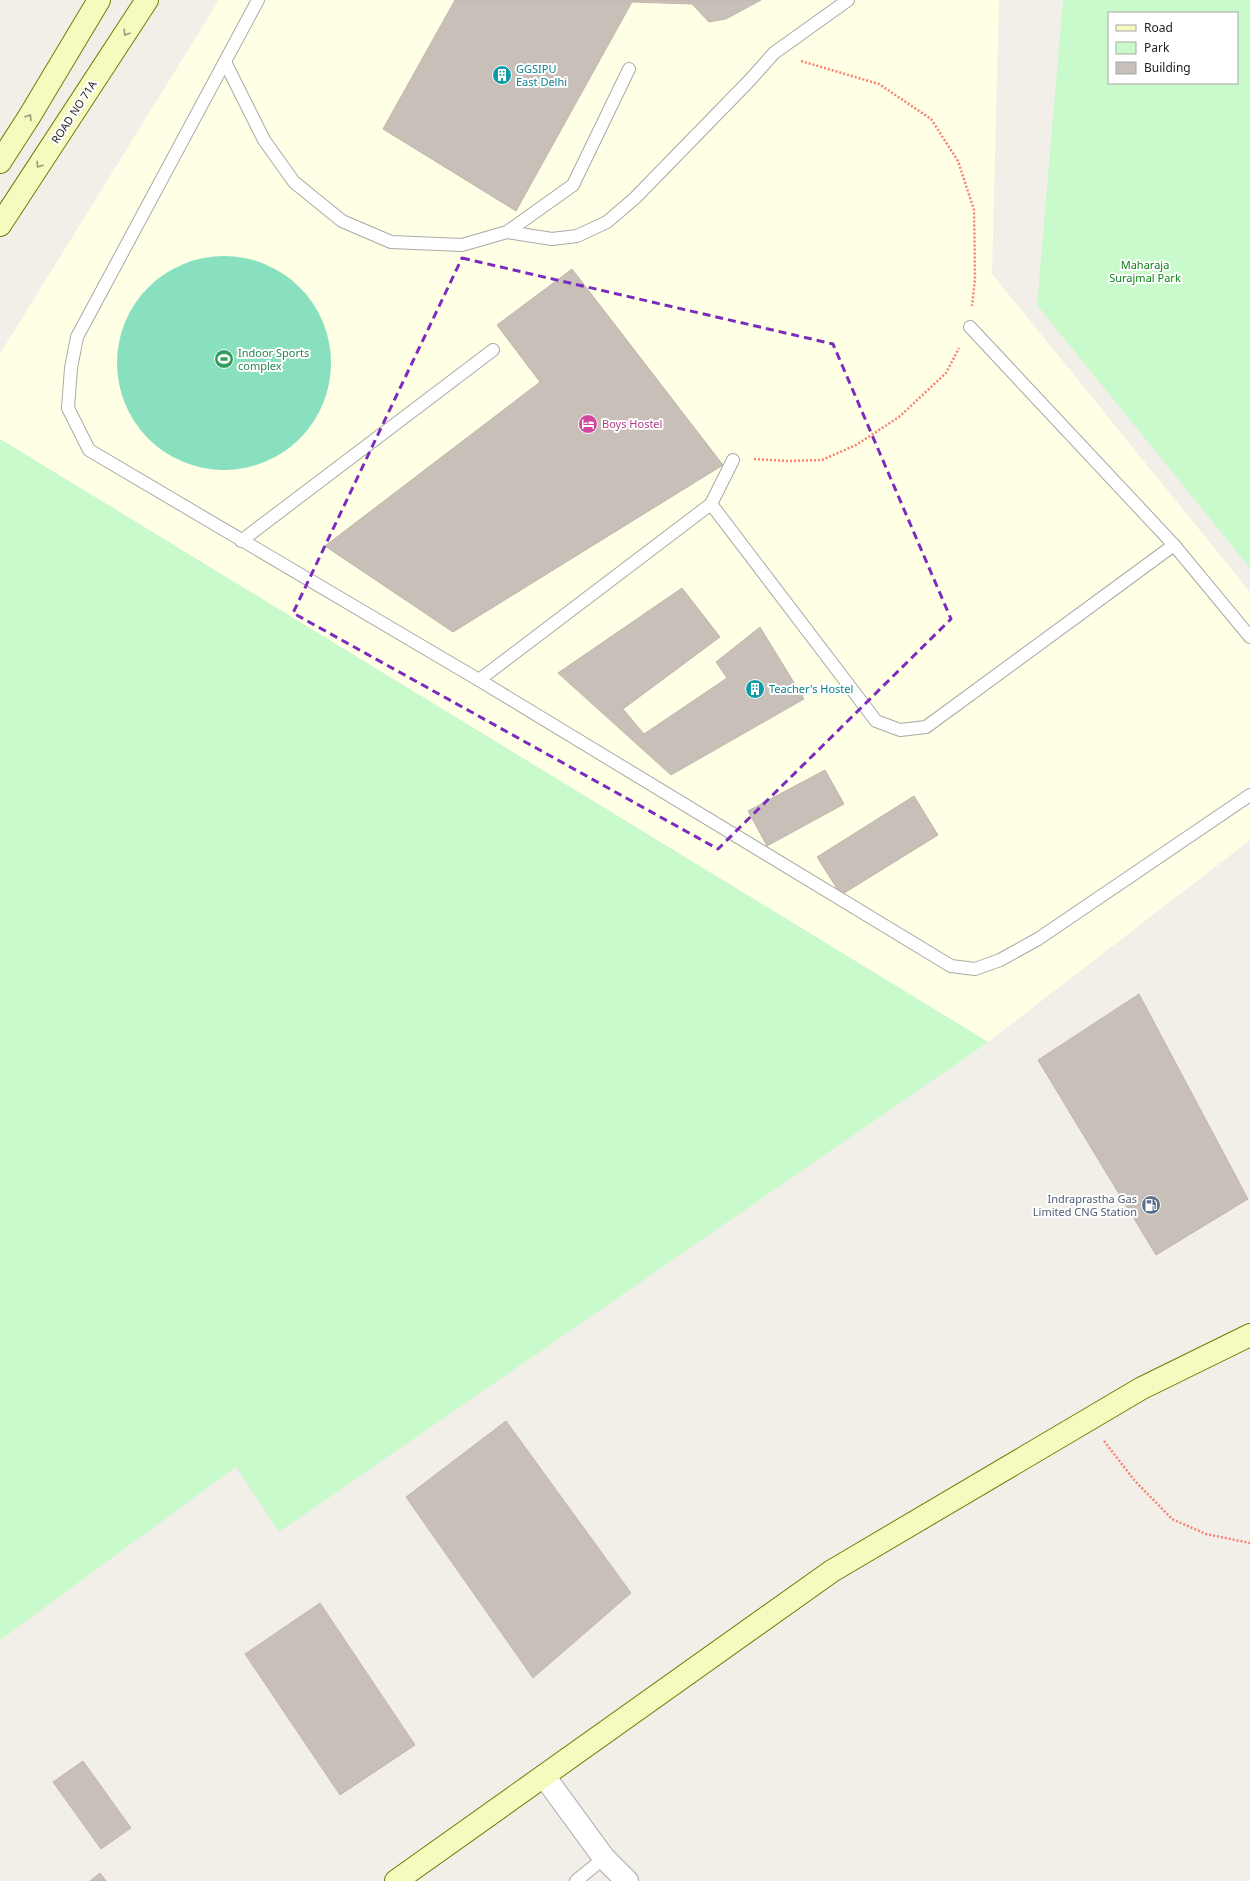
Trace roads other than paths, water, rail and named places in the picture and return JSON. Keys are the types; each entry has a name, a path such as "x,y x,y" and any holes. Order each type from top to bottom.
{"street":[{"path":"0,162 29,117 99,0"},
{"name":"ROAD NO 71A","path":"0,225 147,0"},
{"path":"396,1881 832,1571 1142,1388 1250,1335"},
{"path":"544,1776 604,1858 627,1881"}],"lane":[{"path":"258,0 77,337 71,368 68,408 89,450 479,680 951,966 975,969 1000,960 1038,939 1250,795"},
{"path":"507,232 552,239 577,236 607,222 635,198 750,80 774,53 848,0"},
{"path":"225,62 264,140 294,182 342,221 391,242 462,245 507,232 573,185 629,69"},
{"path":"970,327 1174,545 1250,638"},
{"path":"242,541 493,350"},
{"path":"479,680 710,504 733,460"},
{"path":"710,504 876,721 900,730 926,727 1174,545"},
{"path":"576,1881 604,1858"}],"place":[{"name":"GGSIPU East Delhi","path":"502,75"},
{"name":"Indoor Sports complex","path":"224,359"},
{"name":"Boys Hostel","path":"588,424"},
{"name":"Teacher's Hostel","path":"755,689"},
{"name":"Indraprastha Gas Limited CNG Station","path":"1151,1205"}],"park label":[{"name":"Maharaja Surajmal Park","path":"1145,271"}]}
